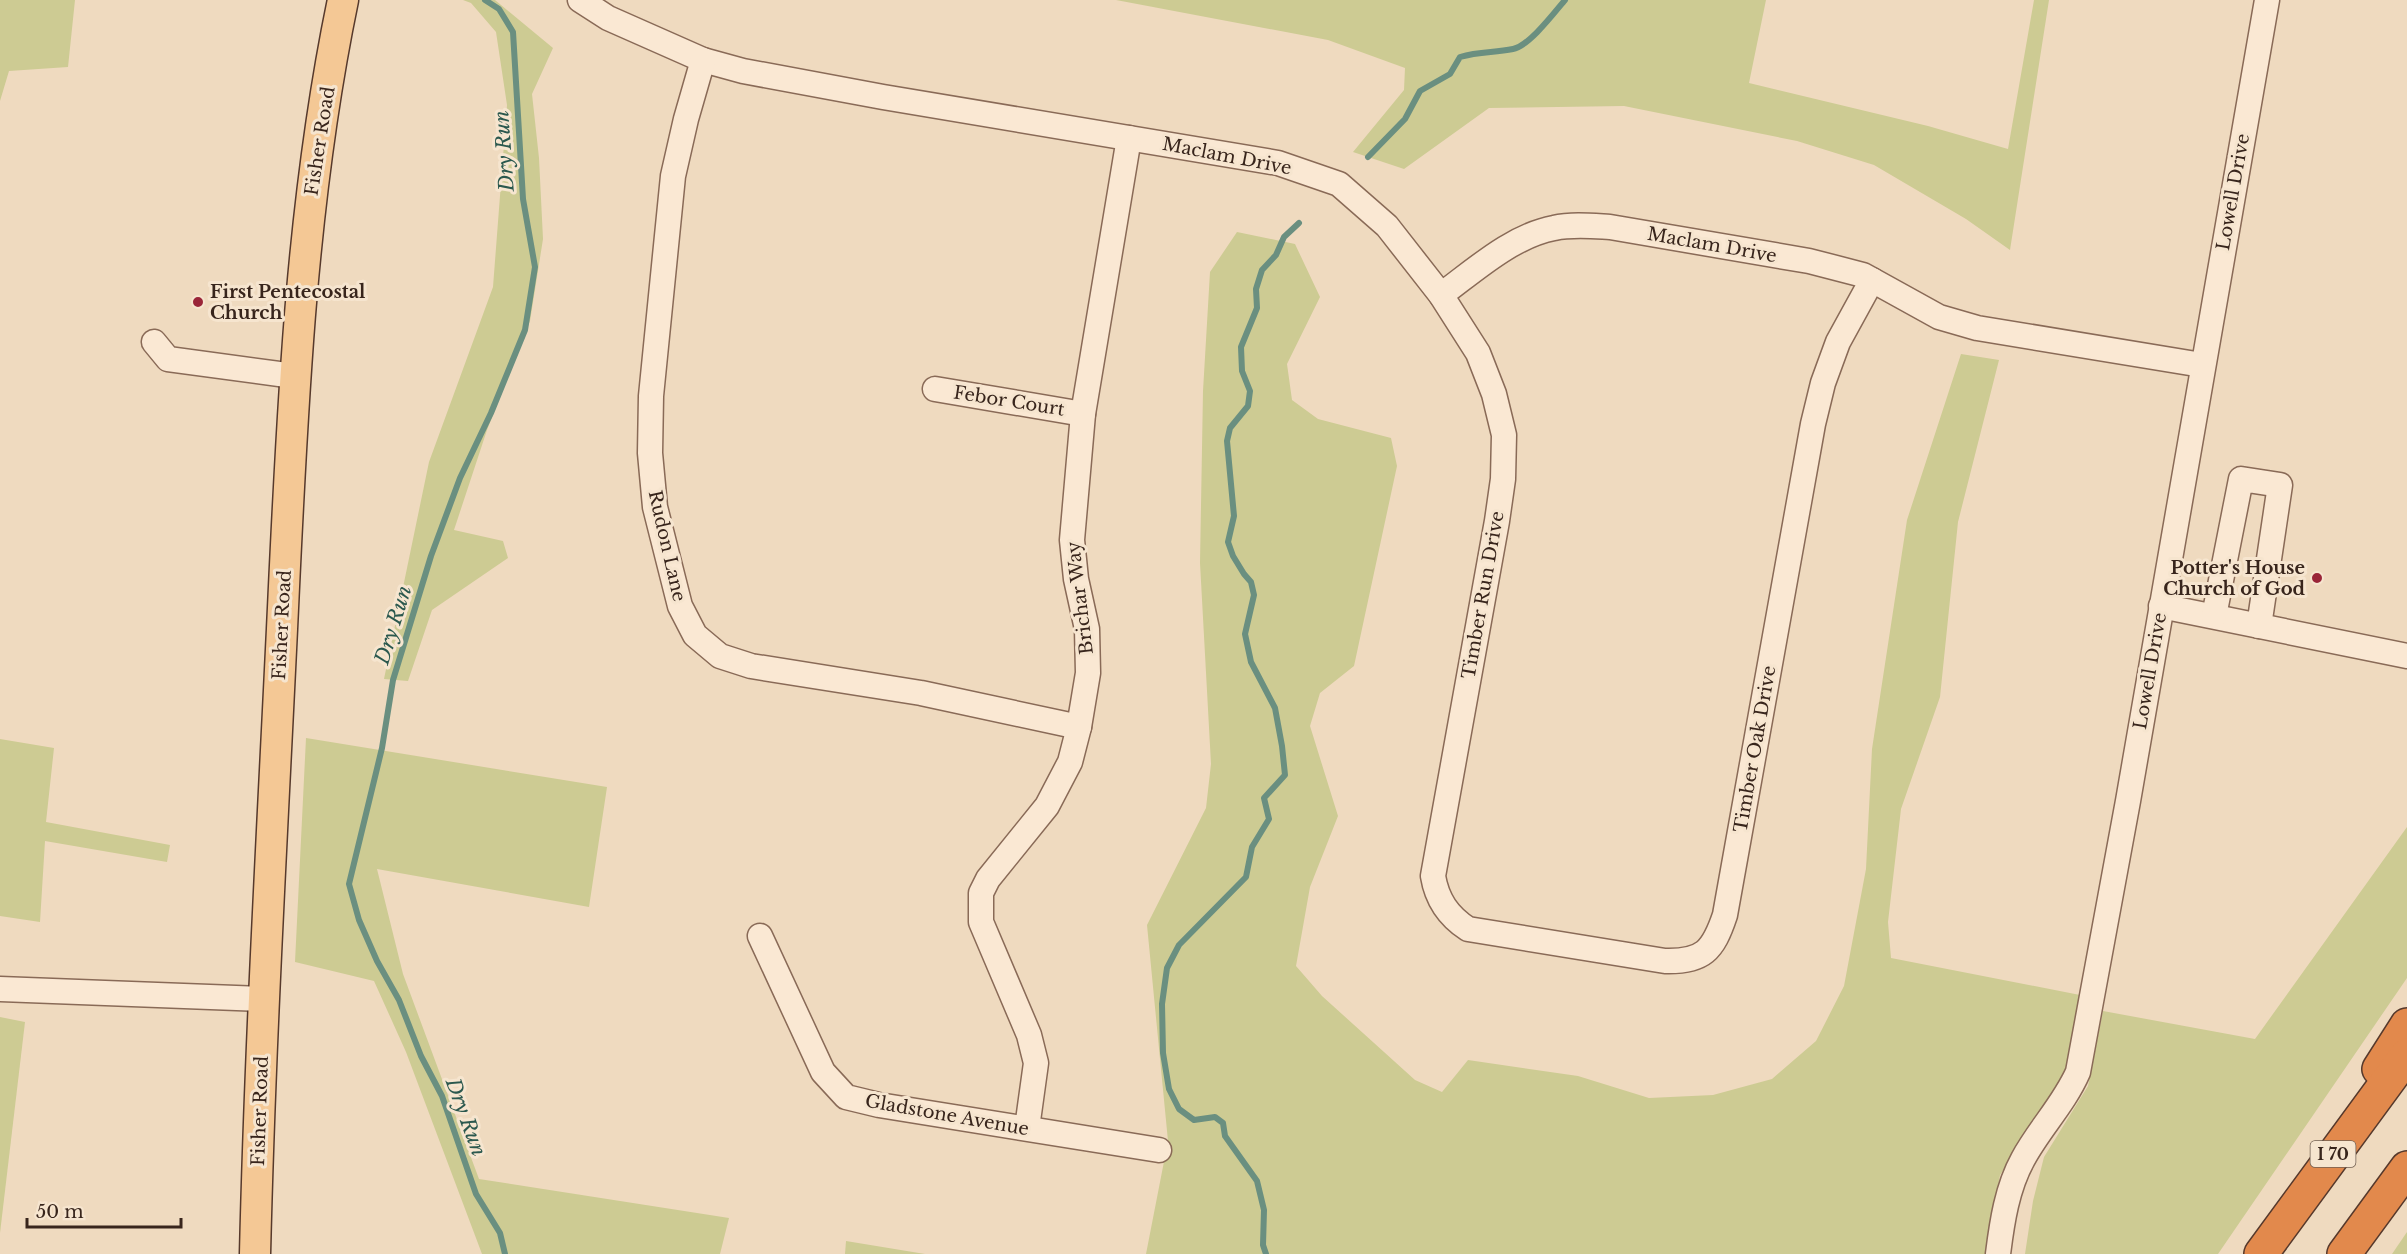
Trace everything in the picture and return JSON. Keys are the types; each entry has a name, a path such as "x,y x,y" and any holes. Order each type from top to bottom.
{"highway":[{"path":"2292,1209 2407,1025"},
{"name":"I 70","path":"2261,1254 2407,1055"},
{"path":"2344,1254 2407,1168"}],"main road":[{"name":"Fisher Road","path":"255,1254 264,999 294,376 311,197 343,0"}],"street":[{"name":"Maclam Drive","path":"580,0 608,18 703,60 743,71 1278,163 1339,184 1388,226 1441,295 1501,252 1526,238 1553,228 1610,227 1809,261 1863,275 1939,317 1977,328 2202,365"},
{"name":"Lowell Drive","path":"1998,1254 2015,1174 2024,1156 2070,1091 2078,1072 2267,0"},
{"name":"Rudon Lane","path":"703,60 673,176 651,396 650,453 655,507 680,606 695,635 720,656 751,666 921,693 1079,727"},
{"name":"Brichar Way","path":"1027,1128 1036,1063 1029,1035 981,922 981,893 988,879 1047,806 1070,762 1079,727 1088,673 1087,629 1076,579 1072,540 1083,414 1128,138"},
{"name":"Timber Oak Drive","path":"1444,906 1455,921 1468,929 1665,961 1687,961 1707,951 1713,944 1725,915 1813,424 1823,382 1838,342 1872,280"},
{"name":"Timber Run Drive","path":"1441,295 1478,352 1494,394 1504,435 1503,479 1497,522 1433,876 1436,893 1444,906"},
{"path":"154,342 168,359 294,376"},
{"name":"Febor Court","path":"935,389 1083,414"},
{"path":"2214,616 2241,479 2280,484 2259,626"},
{"path":"2161,606 2407,656"},
{"name":"Gladstone Avenue","path":"760,936 823,1072 846,1097 879,1105 1159,1150"},
{"path":"0,989 264,999"}],"shaded area":[{"path":"0,0 75,0 68,67 9,71 0,101"},
{"path":"463,0 495,0 553,48 532,94 539,158 543,239 530,321 487,430 454,530 503,541 508,558 432,610 408,681 384,679 429,462 493,287 507,105 496,32 471,3"},
{"path":"1116,0 1766,0 1749,83 1928,126 2008,149 2034,0 2049,0 2010,250 1966,219 1874,165 1797,141 1624,106 1489,108 1404,169 1353,152 1404,90 1405,68 1328,40"},
{"path":"1237,232 1295,244 1320,297 1287,364 1292,400 1318,419 1391,438 1397,466 1354,666 1320,693 1310,726 1338,816 1310,887 1296,966 1322,996 1415,1080 1442,1092 1468,1060 1578,1076 1649,1098 1713,1095 1772,1079 1816,1041 1844,986 1866,869 1872,749 1907,520 1961,354 1999,360 1958,522 1940,697 1901,809 1888,922 1891,958 2080,995 2064,1079 2000,1175 1987,1254 1146,1254 1168,1141 1147,925 1206,808 1211,764 1200,563 1203,391 1210,272"},
{"path":"306,738 607,787 589,907 377,869 403,974 479,1179 729,1218 720,1254 482,1254 406,1052 374,981 295,962"},
{"path":"0,739 54,748 46,822 170,845 167,862 45,841 40,922 0,916"},
{"path":"2407,827 2407,978 2218,1254 2025,1254 2033,1201 2044,1157 2088,1086 2103,1011 2255,1039"},
{"path":"0,1017 25,1022 0,1233"},
{"path":"2407,1232 2407,1254 2392,1254"},
{"path":"846,1241 925,1254 845,1254"}],"waterway":[{"name":"Dry Run","path":"485,0 499,9 513,32 523,199 535,267 525,330 491,413 460,478 431,556 393,680 382,748 349,884 359,920 377,961 399,1000 421,1056 442,1096 476,1194 500,1233 505,1254"},
{"path":"1368,157 1405,119 1420,91 1450,74 1460,57 1519,47 1541,28 1565,0"},
{"path":"1266,1254 1263,1245 1264,1210 1257,1181 1225,1136 1223,1123 1215,1117 1194,1120 1179,1109 1169,1089 1163,1053 1162,1004 1167,968 1179,945 1246,877 1252,847 1269,819 1264,798 1285,775 1275,708 1251,662 1245,634 1254,595 1251,582 1233,556 1228,542 1234,516 1227,441 1230,428 1248,406 1250,391 1242,371 1241,347 1257,308 1256,289 1262,270 1276,255 1284,237 1299,223"}],"place":[{"name":"First Pentecostal Church","path":"198,302"},
{"name":"Potter's House Church of God","path":"2317,578"}]}
